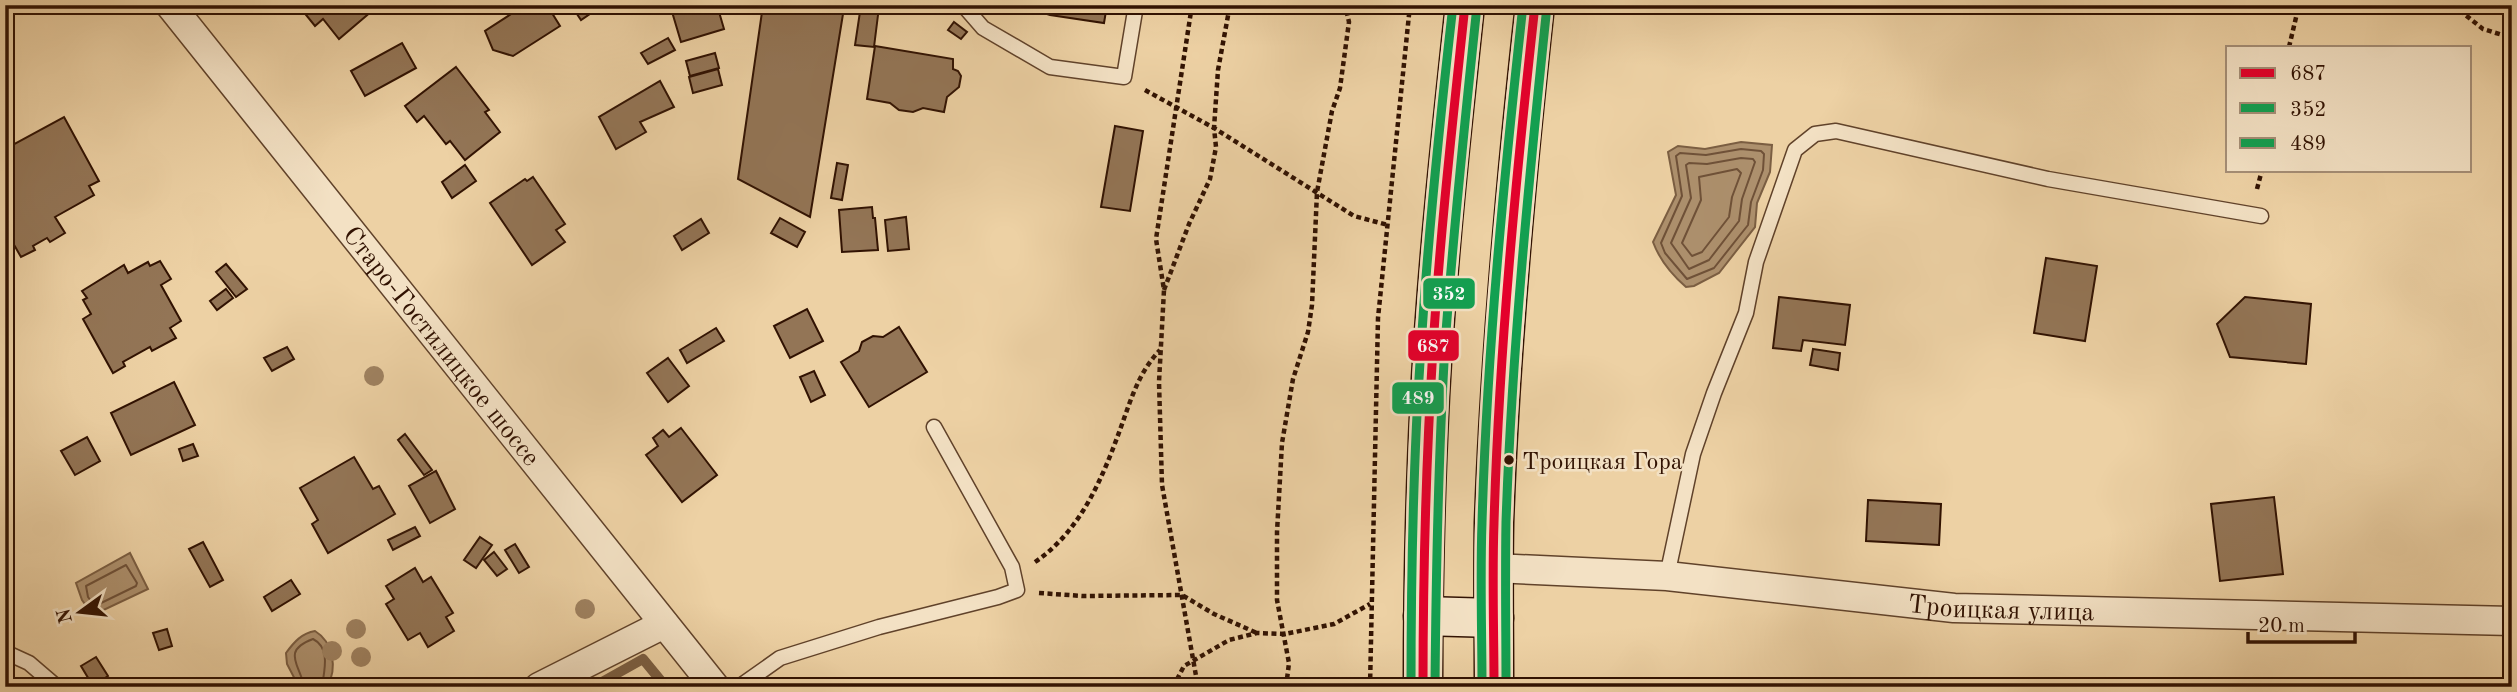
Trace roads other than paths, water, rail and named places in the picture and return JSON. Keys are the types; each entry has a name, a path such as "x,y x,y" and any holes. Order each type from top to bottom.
{"main road":[{"path":"1423,687 1431,381 1465,5"},
{"path":"1494,687 1494,568 1501,381 1524,102 1535,5"},
{"path":"1423,615 1494,618"}],"street":[{"name":"Старо-Гостилицкое шоссе","path":"170,5 715,687"},
{"name":"Троицкая улица","path":"1494,568 1667,576 1954,608 2512,621"},
{"path":"539,687 664,624"}],"lane":[{"path":"963,5 984,28 1050,67 1124,77 1136,5"},
{"path":"1667,576 1693,454 1746,313 1756,262 1777,196 1794,149 1815,134 1836,131 2048,179 2261,216"},
{"path":"739,687 780,658 878,627 998,597 1016,583 1012,567 934,427"},
{"path":"5,652 29,663 57,687"}],"water":[{"path":"1741,142 1772,145 1770,172 1757,203 1755,227 1719,273 1694,286 1686,287 1666,267 1653,242 1676,195 1668,152 1678,146 1705,149"},
{"path":"130,553 148,589 93,615 82,600 76,583"},
{"path":"315,631 330,649 333,664 330,680 327,687 299,687 287,664 286,653 299,639"}],"waterway":[{"path":"593,687 643,659 666,687"}],"place":[{"name":"Троицкая Гора","path":"1509,460"}]}
